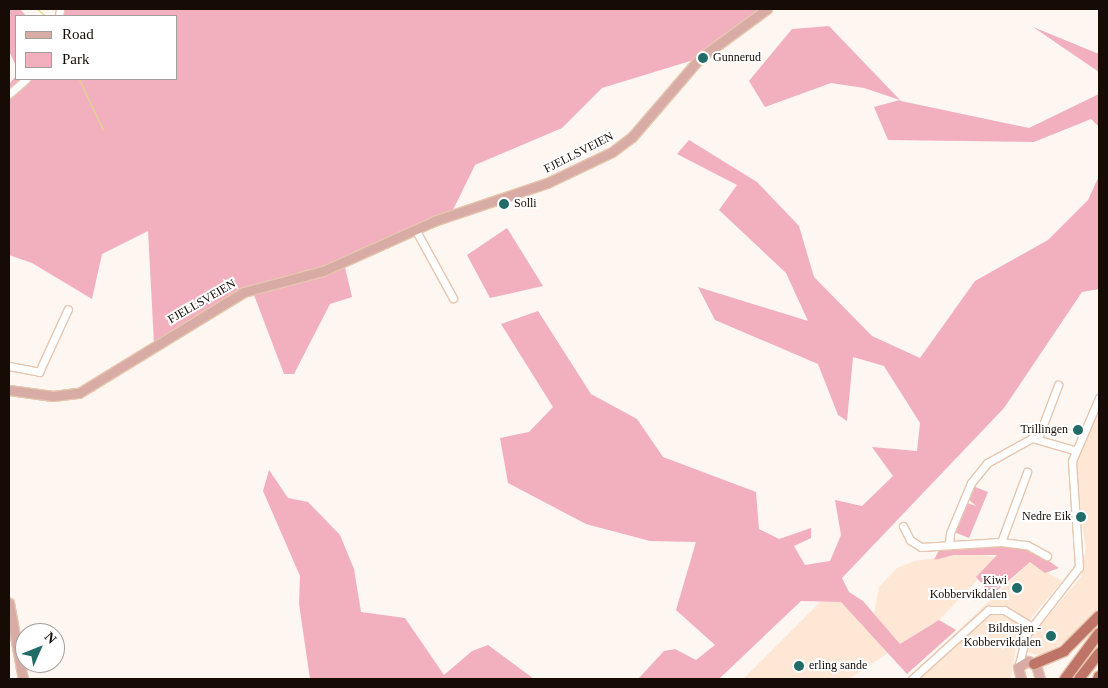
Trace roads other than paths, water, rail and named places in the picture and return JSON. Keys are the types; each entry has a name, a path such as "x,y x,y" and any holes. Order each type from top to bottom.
{"highway":[{"path":"1027,663 1064,651 1099,616"},
{"path":"1066,679 1099,634"},
{"path":"1079,679 1099,653"}],"main road":[{"name":"FJELLSVEIEN","path":"9,390 53,396 79,393 244,292 324,271 415,229 547,183 618,149 700,58 767,9"},
{"path":"9,603 22,679"},
{"path":"1027,663 1037,678"},
{"path":"1021,679 1027,663"}],"street":[{"path":"9,94 25,80"},
{"path":"415,229 453,298"},
{"path":"9,366 39,372 68,309"},
{"path":"1038,438 1058,384"},
{"path":"1027,663 1022,648 1032,627 1079,566 1074,450 1099,398"},
{"path":"949,545 952,528 979,471 1011,447 1038,438 1074,450"},
{"path":"1001,542 1027,472"},
{"path":"903,526 917,546 1001,542 1028,545 1047,556"},
{"path":"912,679 988,610 1004,610 1032,627"}],"waterway":[{"path":"37,9 45,15"},
{"path":"79,80 103,130"}],"place":[{"name":"Gunnerud","path":"703,58"},
{"name":"Solli","path":"504,204"},
{"name":"Trillingen","path":"1078,430"},
{"name":"Nedre Eik","path":"1081,517"},
{"name":"Kiwi Kobbervikdalen","path":"1017,588"},
{"name":"Bildusjen - Kobbervikdalen","path":"1051,636"},
{"name":"erling sande","path":"799,666"}]}
